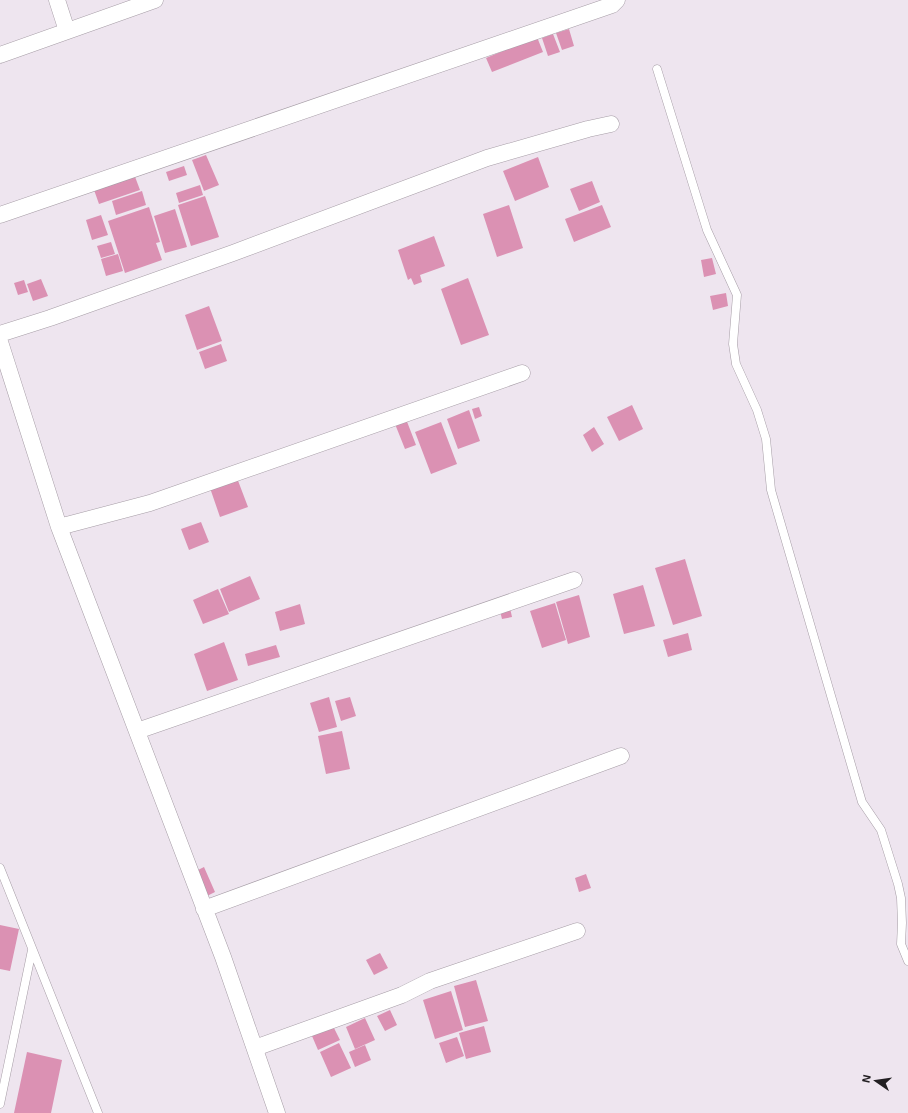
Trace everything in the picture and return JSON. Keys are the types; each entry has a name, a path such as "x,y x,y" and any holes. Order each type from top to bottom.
{"street":[{"path":"57,0 67,31"},
{"path":"0,55 155,0"},
{"path":"0,215 612,5 618,0"},
{"path":"0,334 233,254 488,158 588,129 611,124"},
{"path":"0,342 59,527 204,909 277,1113"},
{"path":"59,527 150,503 522,373"},
{"path":"137,731 574,580"},
{"path":"204,909 621,756"},
{"path":"255,1048 402,995 430,981 577,931"}],"lane":[{"path":"657,69 706,230 737,295 733,344 736,364 757,410 766,439 771,490 862,802 881,830 898,884 902,910 901,944 908,961"},
{"path":"0,868 98,1113"},
{"path":"0,1104 32,949"}],"building":[{"path":"569,29 574,46 562,50 556,33"},
{"path":"553,34 560,52 548,56 542,38"},
{"path":"537,37 543,52 492,72 486,58"},
{"path":"206,155 219,185 204,191 192,160"},
{"path":"538,157 549,187 515,201 503,171"},
{"path":"184,166 187,175 169,181 166,172"},
{"path":"134,174 140,190 99,204 93,187"},
{"path":"592,181 600,202 579,211 570,189"},
{"path":"200,185 203,195 179,203 176,193"},
{"path":"142,191 146,205 116,215 112,201"},
{"path":"205,196 219,237 191,246 178,205"},
{"path":"509,205 523,248 497,257 483,214"},
{"path":"602,205 611,227 574,242 565,219"},
{"path":"149,207 160,242 156,243 162,260 125,273 108,221"},
{"path":"175,209 187,247 165,253 154,216"},
{"path":"101,215 108,235 92,240 86,220"},
{"path":"434,236 445,266 420,275 422,282 414,285 411,278 408,280 398,250"},
{"path":"111,242 115,254 101,258 97,246"},
{"path":"118,254 123,271 106,276 101,259"},
{"path":"712,258 716,274 704,277 701,260"},
{"path":"468,278 489,335 461,345 441,289"},
{"path":"41,279 48,296 33,301 27,284"},
{"path":"24,280 28,292 18,295 14,283"},
{"path":"726,293 728,306 713,310 710,296"},
{"path":"209,306 222,341 197,350 185,315"},
{"path":"221,344 227,361 205,369 199,352"},
{"path":"632,405 643,429 619,441 607,417"},
{"path":"479,407 482,416 475,419 472,409"},
{"path":"469,410 480,441 458,449 447,419"},
{"path":"406,419 416,445 405,449 395,424"},
{"path":"441,422 457,464 431,474 415,432"},
{"path":"594,427 604,444 592,452 583,435"},
{"path":"237,478 248,507 220,517 210,488"},
{"path":"201,522 209,542 189,550 181,529"},
{"path":"685,559 702,616 673,625 655,568"},
{"path":"250,576 260,599 229,612 220,589"},
{"path":"643,585 655,626 624,634 613,594"},
{"path":"218,589 229,614 203,624 193,600"},
{"path":"579,595 590,637 568,644 556,602"},
{"path":"555,603 566,640 542,648 530,611"},
{"path":"300,604 305,624 280,631 275,612"},
{"path":"510,608 512,617 502,619 500,611"},
{"path":"688,633 692,650 668,657 663,640"},
{"path":"224,642 238,680 207,691 194,654"},
{"path":"276,645 280,657 248,666 245,654"},
{"path":"329,697 337,727 319,732 310,703"},
{"path":"350,697 356,716 341,721 335,701"},
{"path":"342,731 350,769 326,774 318,736"},
{"path":"204,867 215,892 205,897 194,872"},
{"path":"586,874 591,888 579,892 575,878"},
{"path":"0,925 19,929 10,971 0,969"},
{"path":"380,953 388,968 374,975 366,960"},
{"path":"476,980 488,1021 465,1027 454,986"},
{"path":"451,991 463,1030 435,1039 423,1000"},
{"path":"390,1010 397,1025 385,1031 377,1016"},
{"path":"365,1018 375,1040 355,1049 346,1027"},
{"path":"333,1026 340,1040 318,1050 312,1036"},
{"path":"484,1026 491,1052 466,1059 459,1033"},
{"path":"457,1037 464,1056 446,1063 439,1043"},
{"path":"339,1043 351,1068 331,1077 320,1052"},
{"path":"365,1045 371,1060 355,1067 349,1052"},
{"path":"27,1052 62,1060 51,1113 14,1113"}]}
